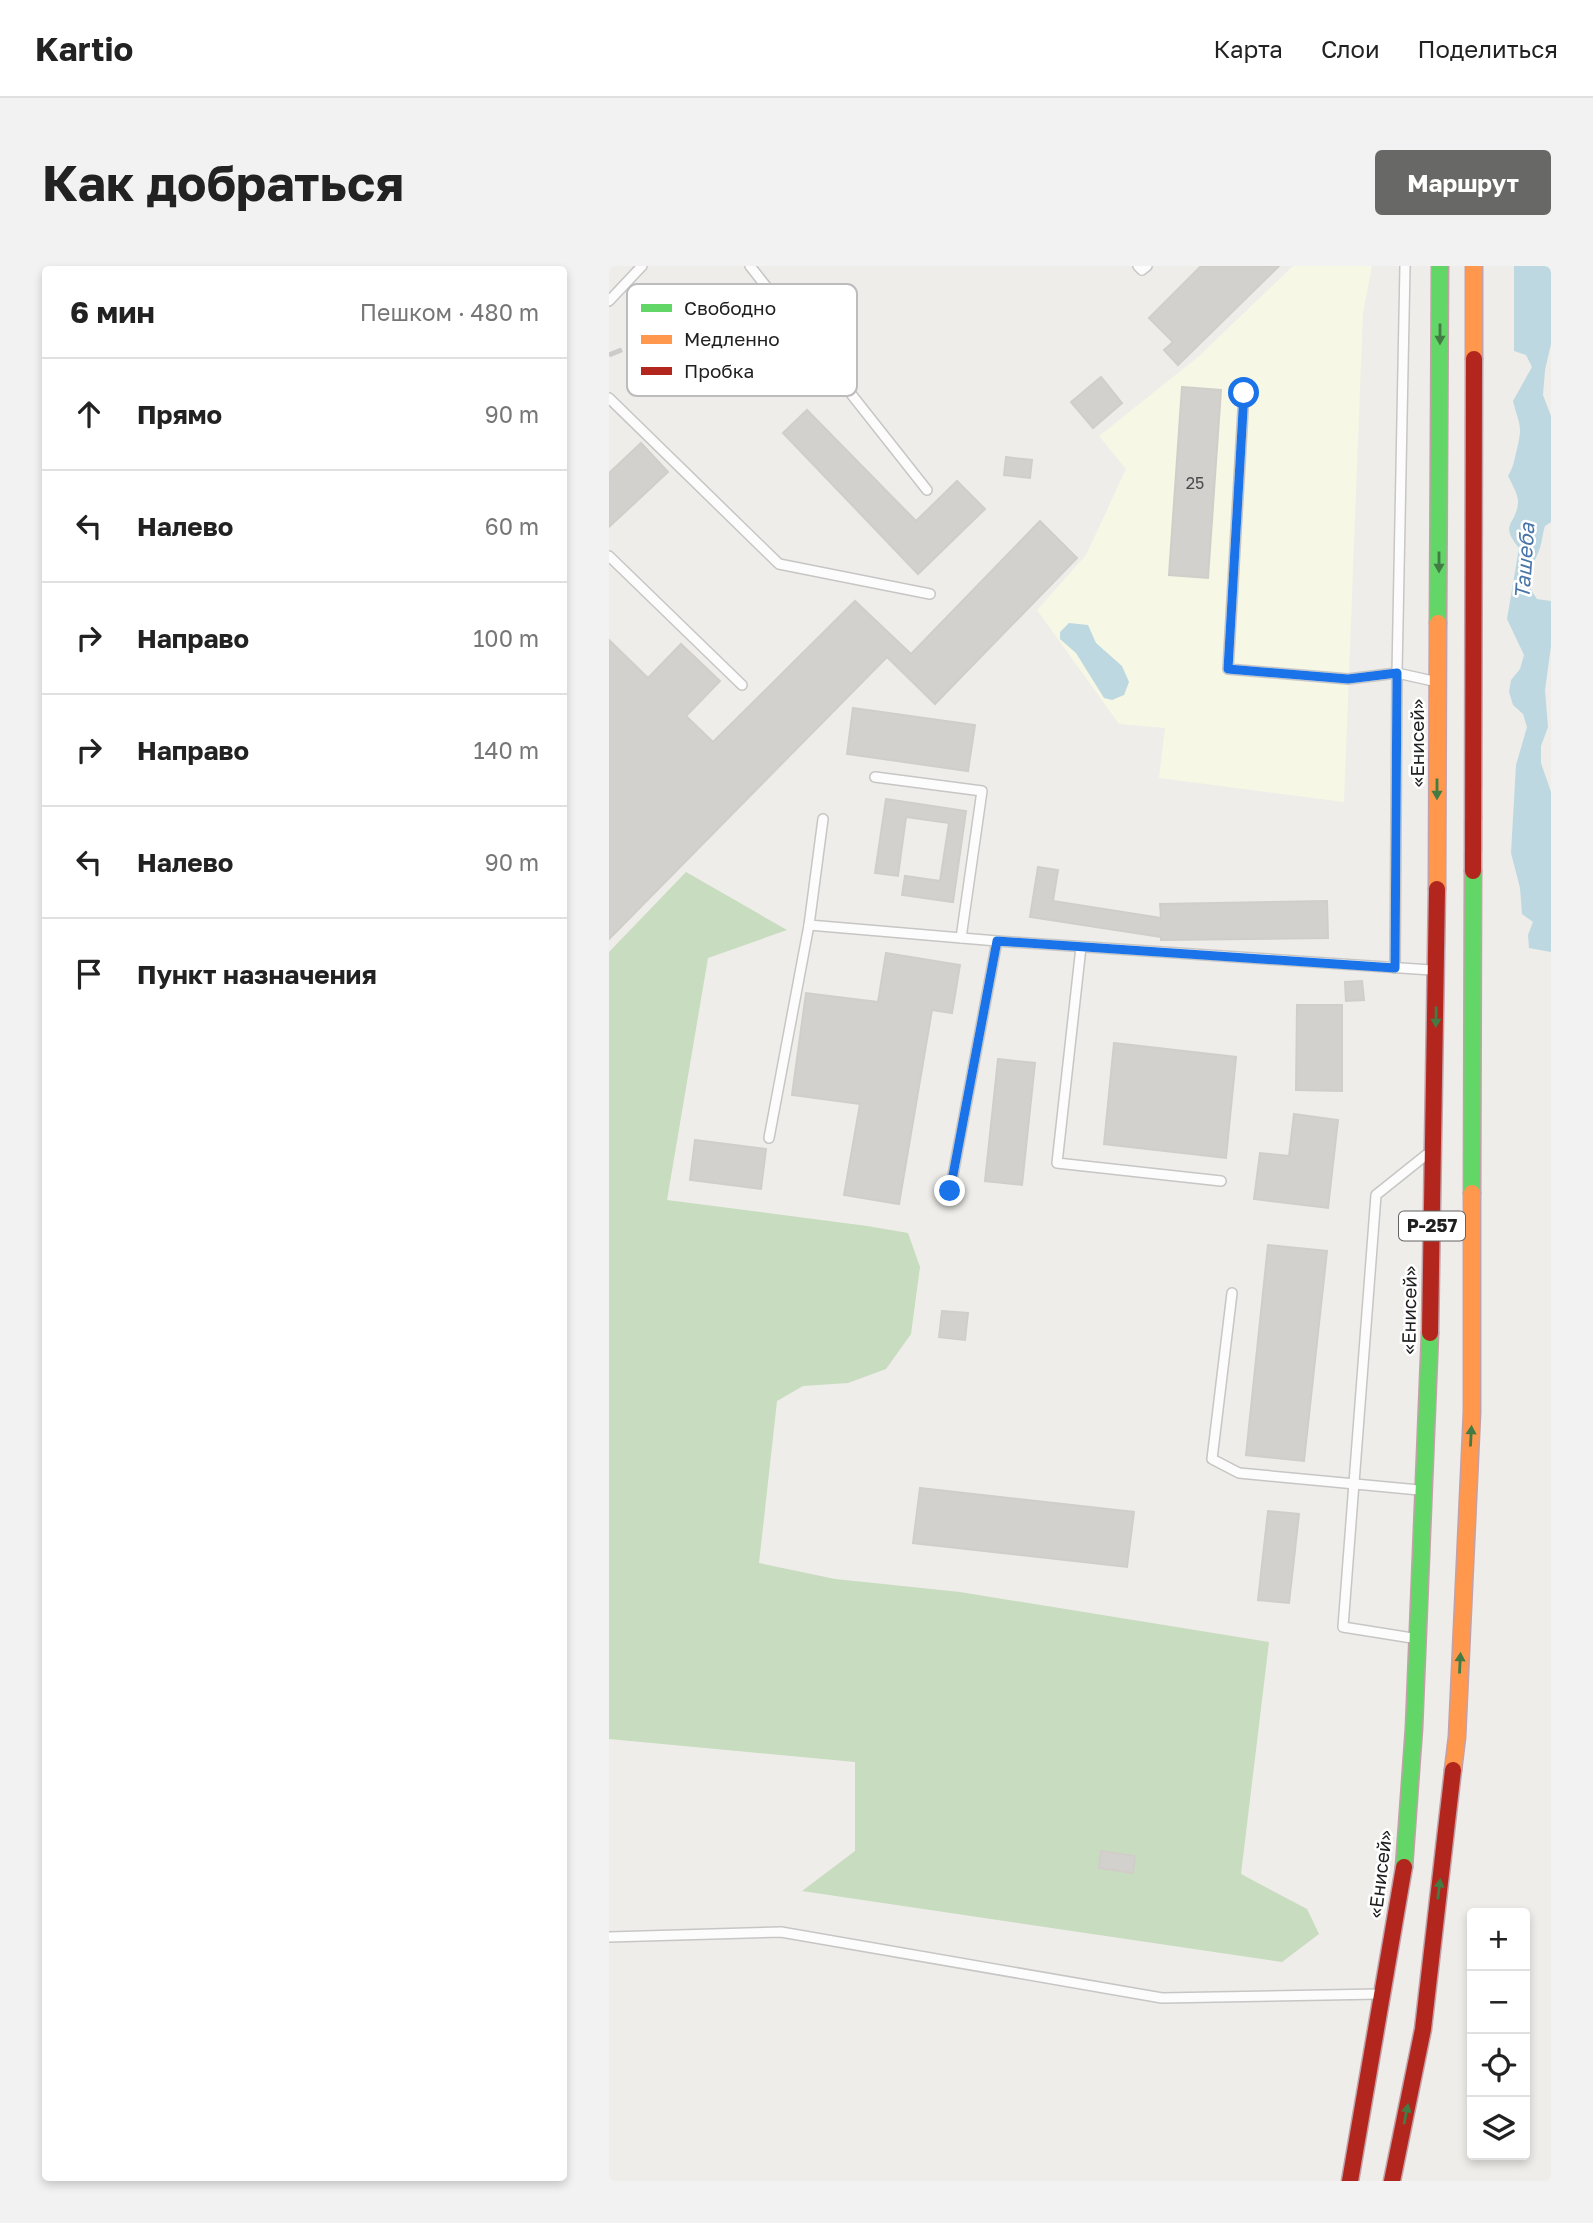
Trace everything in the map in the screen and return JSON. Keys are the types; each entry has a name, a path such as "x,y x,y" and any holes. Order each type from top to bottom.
{"highway":[{"name":"«Енисей»","path":"1350,2181 1404,1873 1418,1639 1425,1490 1437,970 1440,266"},
{"name":"Р-257","path":"1392,2181 1423,2029 1457,1737 1471,1426 1474,266"}],"lane":[{"path":"609,301 642,266"},
{"path":"750,266 764,284"},
{"path":"1138,266 1142,270 1147,266"},
{"path":"1395,968 1397,673 1405,266"},
{"path":"1244,393 1228,669 1348,679 1397,673 1438,682"},
{"path":"853,396 927,490"},
{"path":"609,398 779,565 930,594"},
{"path":"609,556 742,685"},
{"path":"875,777 982,790 961,938"},
{"path":"769,1138 809,925 823,819"},
{"path":"809,925 997,941 1437,970"},
{"path":"950,1191 997,941"},
{"path":"1081,947 1057,1163 1221,1181"},
{"path":"1418,1639 1343,1627 1377,1195 1433,1150"},
{"path":"1231,1293 1212,1459 1239,1473 1425,1490"},
{"path":"609,1937 781,1932 1162,1998 1384,1994"}],"shaded area":[{"path":"1293,266 1372,266 1363,313 1344,802 1159,778 1165,728 1119,724 1037,610 1086,555 1126,469 1099,436 1198,357"}],"green space":[{"path":"686,872 787,930 708,958 667,1200 908,1233 920,1267 911,1334 886,1369 848,1383 803,1386 777,1401 759,1563 835,1579 960,1592 1269,1642 1241,1874 1307,1909 1319,1934 1282,1962 802,1891 855,1851 855,1762 609,1739 609,952"}],"water":[{"name":"Ташеба","path":"1514,266 1551,266 1551,344 1543,395 1551,416 1551,522 1545,526 1529,581 1537,599 1551,601 1551,646 1545,690 1548,727 1541,746 1541,763 1551,792 1551,952 1529,948 1528,935 1533,922 1522,914 1520,888 1511,853 1516,765 1527,727 1523,714 1513,705 1509,692 1511,680 1520,669 1524,655 1507,619 1519,548 1509,529 1518,502 1508,476 1514,463 1520,434 1513,401 1532,367 1526,355 1514,351"},
{"path":"1069,623 1088,625 1096,643 1122,666 1129,682 1124,695 1112,700 1104,698 1076,653 1060,639 1060,632"}],"building":[{"path":"1201,266 1279,266 1178,365 1164,350 1173,342 1149,318"},
{"path":"1101,377 1122,403 1093,428 1071,402"},
{"path":"1182,387 1221,390 1208,578 1169,575"},
{"path":"807,410 916,521 957,481 985,509 918,574 783,433"},
{"path":"641,443 668,472 609,527 609,473"},
{"path":"1006,457 1032,460 1030,478 1004,475"},
{"path":"1040,521 1077,558 935,704 887,657 609,939 609,640 648,678 681,644 720,681 686,716 713,742 855,601 911,654"},
{"path":"853,708 975,725 968,771 847,754"},
{"path":"886,799 966,811 953,902 902,895 905,876 940,881 949,823 906,817 898,876 875,873"},
{"path":"1038,867 1058,870 1053,901 1161,918 1160,904 1327,901 1328,938 1161,940 1161,937 1030,917"},
{"path":"886,953 960,965 952,1013 932,1010 899,1204 844,1195 860,1104 792,1095 806,993 878,1002"},
{"path":"1362,981 1364,1000 1346,1001 1345,982"},
{"path":"1297,1005 1342,1005 1342,1091 1296,1090"},
{"path":"1114,1043 1236,1057 1226,1158 1104,1144"},
{"path":"998,1059 1035,1063 1022,1185 985,1181"},
{"path":"1294,1114 1338,1120 1328,1208 1254,1199 1260,1153 1289,1156"},
{"path":"695,1140 766,1149 761,1189 690,1180"},
{"path":"1268,1245 1327,1251 1304,1461 1246,1455"},
{"path":"942,1311 968,1313 965,1340 939,1337"},
{"path":"920,1488 1134,1512 1127,1567 913,1543"},
{"path":"1268,1511 1299,1514 1289,1603 1258,1600"},
{"path":"1101,1851 1135,1856 1133,1873 1099,1868"}],"railway":[{"path":"609,355 627,348"}],"traffic: fast":[{"path":"1438,623 1440,266"},
{"path":"1472,1193 1473,871"},
{"path":"1404,1867 1414,1728 1430,1333"}],"traffic: slow":[{"path":"1474,266 1474,359"},
{"path":"1437,889 1438,623"},
{"path":"1453,1770 1457,1737 1472,1412 1472,1193"}],"traffic: jam":[{"path":"1473,871 1474,359"},
{"path":"1430,1333 1437,889"},
{"path":"1392,2181 1423,2029 1453,1770"},
{"path":"1350,2181 1404,1867"}],"route":[{"path":"950,1191 997,941 1395,968 1397,673 1348,679 1228,669 1244,393"}]}
